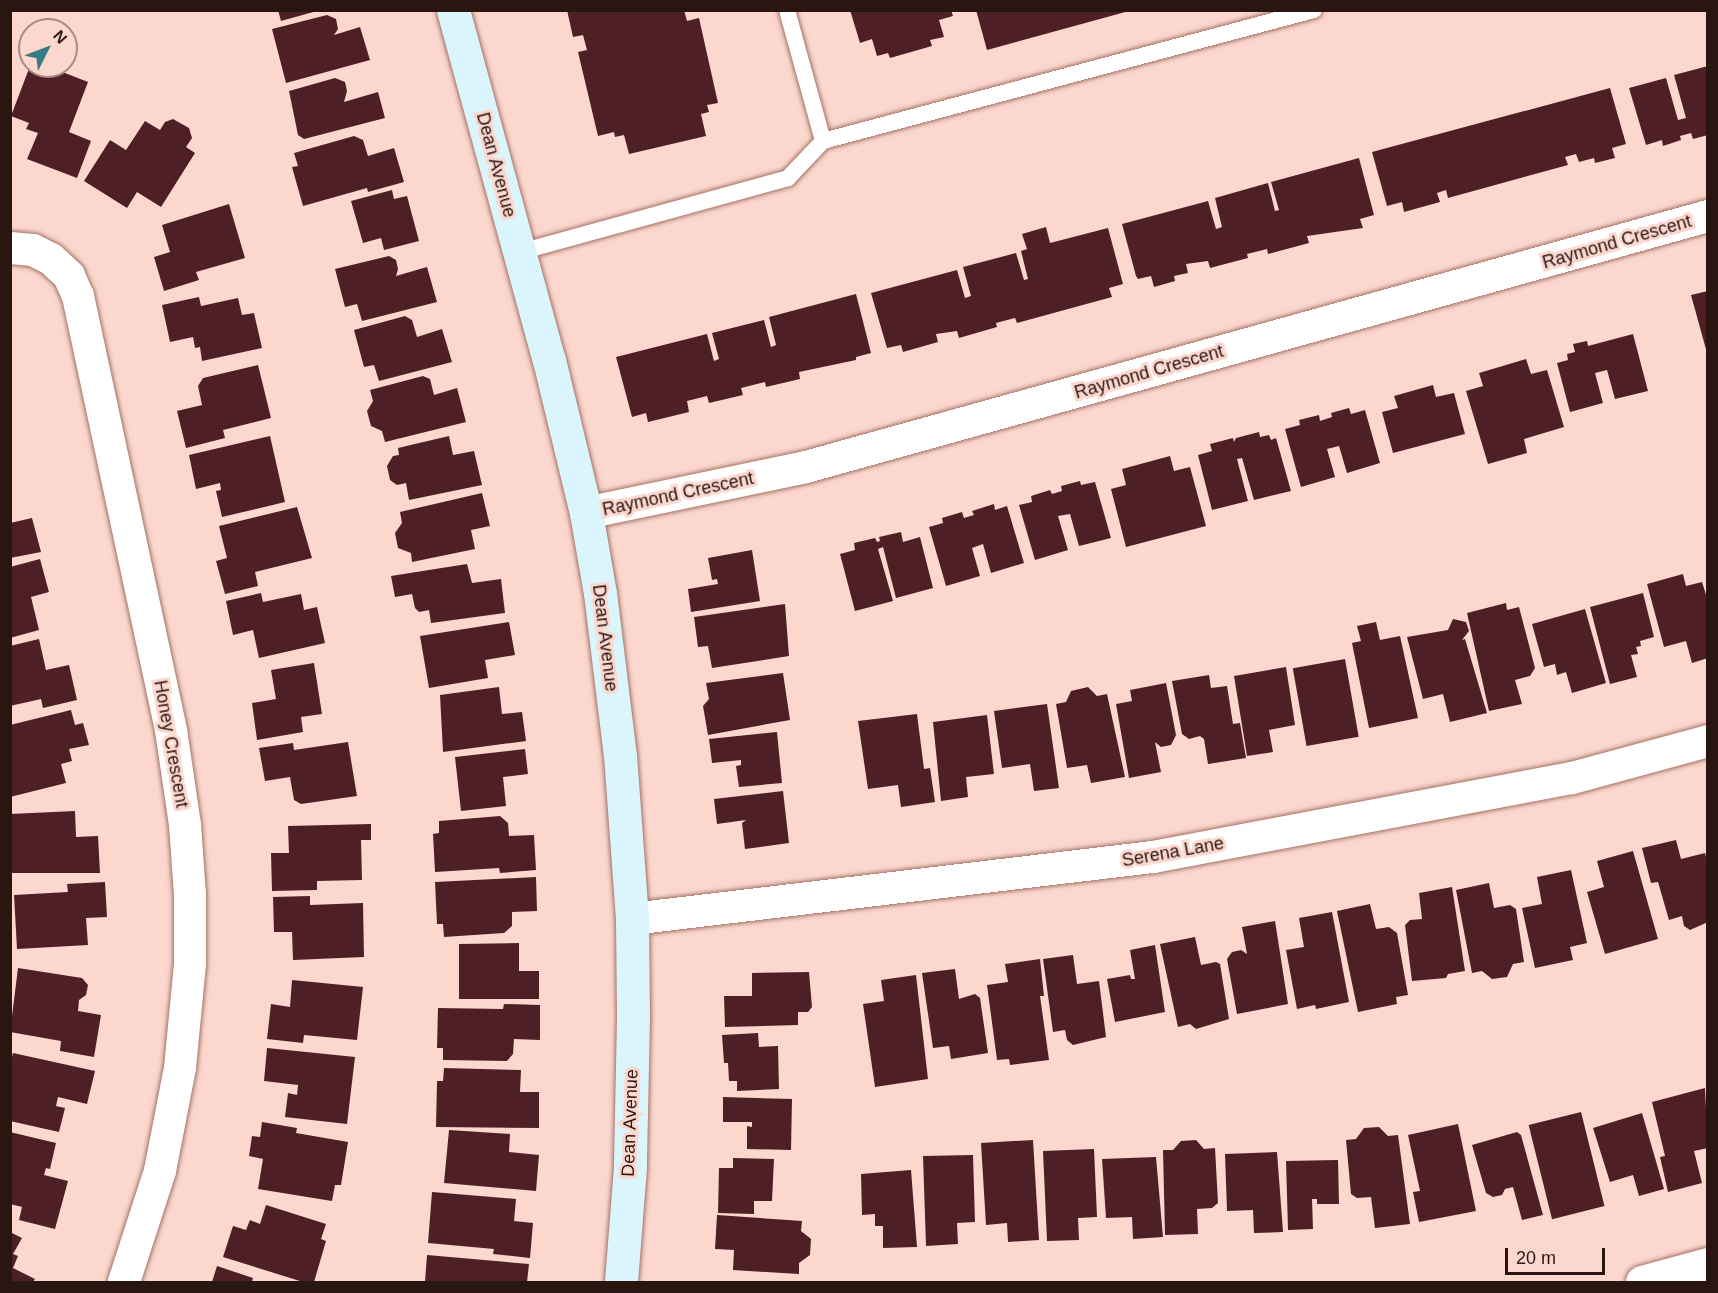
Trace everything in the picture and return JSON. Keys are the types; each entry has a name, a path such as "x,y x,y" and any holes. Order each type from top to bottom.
{"street":[{"name":"Dean Avenue","path":"453,10 520,252 586,513 600,593 620,755 632,919 630,1167 621,1282"},
{"name":"Raymond Crescent","path":"586,513 806,467 1707,216"},
{"name":"Honey Crescent","path":"10,248 33,250 51,259 69,276 78,296 171,730 185,825 190,894 190,964 180,1068 160,1171 124,1282"},
{"name":"Serena Lane","path":"632,919 1154,857 1572,778 1707,741"},
{"path":"1642,1282 1707,1264"}],"lane":[{"path":"787,10 823,141"},
{"path":"520,252 788,178 823,141 1314,10"}],"building":[{"path":"278,10 317,10 317,11 281,21"},
{"path":"567,10 684,10 687,21 699,18 718,103 707,105 709,112 701,114 706,136 629,154 624,135 615,137 614,132 598,136 578,52 587,50 583,35 573,37"},
{"path":"850,10 951,10 953,16 939,20 944,37 930,40 932,46 890,58 888,53 877,56 872,39 860,43"},
{"path":"976,10 1129,10 1129,11 987,50"},
{"path":"327,15 336,19 338,29 334,35 360,27 370,60 286,83 272,29"},
{"path":"1708,66 1708,135 1693,139 1691,133 1680,136 1681,140 1663,146 1662,140 1646,145 1629,88 1666,78 1678,120 1686,118 1674,75"},
{"path":"25,78 78,78 88,82 69,132 91,141 77,178 27,159 38,133 26,129 29,123 11,116"},
{"path":"335,78 345,82 347,91 344,102 378,92 385,118 304,139 298,135 289,91"},
{"path":"1610,88 1626,144 1612,148 1615,158 1595,163 1594,158 1579,162 1576,154 1565,157 1568,165 1448,198 1446,190 1437,193 1440,202 1404,212 1402,202 1387,206 1372,152"},
{"path":"173,119 189,128 192,138 186,147 195,153 161,207 137,192 127,208 84,181 110,140 126,150 145,121 160,130 165,122"},
{"path":"354,136 363,140 368,156 394,148 404,182 368,192 367,188 303,206 292,167 298,166 294,153"},
{"path":"1359,158 1374,215 1360,219 1363,228 1307,236 1309,243 1268,254 1267,249 1247,254 1248,258 1210,268 1208,261 1186,264 1188,273 1174,276 1175,281 1154,287 1151,276 1138,279 1136,276 1122,224 1208,201 1216,229 1222,227 1215,198 1268,183 1275,211 1279,210 1271,182"},
{"path":"392,190 394,199 407,196 419,241 384,250 381,238 363,243 351,201"},
{"path":"229,204 245,258 196,272 199,280 164,291 154,257 170,252 162,225"},
{"path":"1046,227 1050,243 1108,228 1123,284 1109,288 1112,297 1017,323 1015,318 996,323 997,327 959,338 957,331 936,334 938,342 903,352 901,345 887,348 871,293 957,270 965,298 971,296 963,267 1016,253 1024,280 1028,279 1021,251 1027,249 1022,234"},
{"path":"389,256 396,260 398,269 396,276 427,267 437,302 362,321 357,304 345,307 335,269"},
{"path":"1708,291 1708,353 1707,353 1691,295"},
{"path":"856,294 871,353 856,357 856,360 799,372 800,379 766,387 765,382 741,388 743,395 709,403 707,396 687,401 689,412 648,422 646,413 632,417 616,357 707,334 714,361 719,359 712,333 764,320 771,347 776,345 769,317"},
{"path":"199,297 201,306 238,298 242,315 254,313 262,348 202,361 200,347 195,348 193,337 170,342 162,305"},
{"path":"405,316 412,320 417,337 442,329 452,362 379,381 374,365 364,367 354,330"},
{"path":"1633,334 1648,391 1615,399 1607,370 1595,373 1603,403 1570,412 1557,363 1568,360 1567,354 1575,352 1573,344 1587,341 1588,346"},
{"path":"1526,359 1531,374 1547,370 1564,427 1524,439 1527,453 1488,464 1466,391 1483,386 1479,373"},
{"path":"258,365 271,418 223,430 225,438 186,448 177,411 202,405 198,386 203,378"},
{"path":"423,376 430,379 434,395 457,388 466,422 385,442 382,431 371,426 367,411 373,401 370,390"},
{"path":"1433,385 1436,397 1454,393 1465,434 1393,453 1382,412 1398,408 1394,396"},
{"path":"1349,408 1351,414 1365,410 1380,463 1347,473 1339,446 1327,449 1335,477 1301,487 1285,429 1300,425 1299,420 1319,415 1320,421 1332,417 1331,413"},
{"path":"1259,432 1260,437 1269,435 1271,440 1276,438 1291,491 1254,500 1242,458 1237,459 1248,501 1212,510 1198,455 1212,451 1210,444 1233,438 1234,442 1236,438"},
{"path":"270,436 285,502 222,517 216,491 221,490 220,483 196,489 189,455"},
{"path":"449,436 453,455 474,451 482,485 409,500 406,483 397,485 390,480 387,466 393,456 399,455 398,448"},
{"path":"1170,456 1174,471 1190,467 1206,526 1126,547 1111,489 1126,485 1122,469"},
{"path":"1080,481 1081,485 1095,482 1111,538 1079,546 1070,514 1058,516 1068,550 1035,560 1019,505 1032,502 1031,496 1050,490 1052,494 1062,491 1061,486"},
{"path":"482,493 490,526 471,530 475,549 412,562 411,553 398,548 395,533 402,523 400,512"},
{"path":"994,504 995,510 1007,506 1024,563 991,573 983,544 972,548 980,576 946,586 929,527 943,523 942,518 962,512 964,518 974,515 972,511"},
{"path":"297,507 312,558 255,572 258,586 225,594 216,561 227,558 219,526"},
{"path":"32,518 41,552 10,558 10,523"},
{"path":"901,532 903,542 920,537 933,588 896,598 883,547 878,549 893,601 855,611 840,554 855,550 854,543 875,538 877,542 880,541 879,537"},
{"path":"752,550 760,601 691,612 688,589 718,584 717,579 712,580 708,558"},
{"path":"40,559 49,592 31,597 39,630 10,638 10,567"},
{"path":"467,564 472,583 501,579 505,613 431,623 429,610 419,612 415,608 412,594 395,597 391,576"},
{"path":"1683,574 1686,586 1702,582 1708,601 1708,658 1692,663 1686,641 1664,647 1647,584"},
{"path":"261,593 263,602 301,594 304,610 317,607 325,643 259,658 253,630 233,635 226,601"},
{"path":"1643,593 1654,637 1640,641 1641,646 1636,647 1638,654 1631,655 1637,677 1610,684 1590,607"},
{"path":"1506,603 1507,610 1519,607 1535,668 1530,676 1515,680 1522,704 1489,711 1467,613"},
{"path":"785,604 789,656 712,668 708,646 698,647 694,617"},
{"path":"1585,609 1606,683 1572,693 1566,672 1557,675 1555,664 1544,667 1532,624"},
{"path":"1453,619 1466,622 1469,631 1462,640 1465,639 1487,713 1450,722 1443,694 1423,699 1407,637 1448,630"},
{"path":"509,622 515,655 485,660 488,678 429,688 420,636"},
{"path":"1376,622 1380,640 1400,636 1418,718 1369,728 1352,643 1361,641 1357,626"},
{"path":"39,639 46,670 69,665 77,700 43,708 41,699 10,706 10,646"},
{"path":"1345,659 1359,737 1307,746 1293,668"},
{"path":"314,663 322,714 301,717 303,732 257,740 252,703 276,699 271,670"},
{"path":"1286,667 1295,725 1269,730 1273,752 1247,756 1234,676"},
{"path":"783,673 790,720 708,735 703,706 709,699 706,683"},
{"path":"1209,675 1211,688 1227,686 1233,724 1240,723 1246,758 1208,764 1204,739 1200,736 1189,739 1182,734 1172,681"},
{"path":"1166,683 1176,735 1171,745 1161,747 1155,742 1161,772 1129,778 1116,704 1132,701 1130,690"},
{"path":"499,687 502,714 522,712 526,741 443,752 440,695"},
{"path":"1088,687 1097,696 1107,694 1125,777 1091,783 1087,765 1067,768 1056,704 1066,702 1071,691"},
{"path":"1047,704 1059,788 1034,791 1030,764 1002,768 994,711"},
{"path":"71,710 75,725 83,723 89,745 69,749 72,761 61,764 66,783 10,797 10,725"},
{"path":"917,714 924,769 930,768 935,802 901,807 898,785 868,789 858,721"},
{"path":"987,715 994,774 966,777 968,797 941,801 933,722"},
{"path":"777,732 782,783 739,787 736,766 741,765 741,760 712,763 709,739"},
{"path":"348,742 357,796 301,804 294,800 290,777 265,781 259,748 293,743 294,750"},
{"path":"525,749 528,774 503,777 506,806 461,811 455,757"},
{"path":"783,791 789,843 745,849 742,823 746,820 717,824 714,799"},
{"path":"75,811 76,837 98,836 100,873 10,873 10,814"},
{"path":"500,816 508,823 509,836 534,835 536,870 500,873 499,868 435,872 433,834 439,833 439,821"},
{"path":"371,824 371,840 361,840 362,880 317,881 317,890 272,891 271,853 289,853 288,826"},
{"path":"1676,840 1681,859 1705,853 1708,864 1708,922 1690,930 1684,926 1682,916 1669,920 1658,882 1651,883 1642,848"},
{"path":"1633,851 1658,939 1605,954 1587,892 1604,887 1597,861"},
{"path":"1571,870 1587,943 1570,947 1573,960 1535,968 1522,908 1542,904 1537,877"},
{"path":"536,877 537,911 512,912 512,926 504,933 444,937 443,924 437,924 435,882"},
{"path":"105,882 107,917 86,918 88,945 17,949 14,895 68,892 67,884"},
{"path":"1489,883 1494,908 1510,905 1516,909 1524,962 1513,964 1507,977 1492,979 1482,971 1472,973 1456,890"},
{"path":"1452,887 1465,971 1448,974 1446,978 1412,981 1405,925 1410,920 1422,919 1419,893"},
{"path":"310,896 310,905 363,903 364,957 293,960 292,932 274,932 273,897"},
{"path":"1370,904 1376,929 1389,927 1397,933 1408,995 1396,997 1397,1004 1358,1012 1337,911"},
{"path":"1332,912 1349,1002 1316,1009 1315,1005 1297,1009 1286,950 1304,947 1299,918"},
{"path":"1275,921 1288,1004 1237,1014 1227,959 1232,952 1241,950 1247,954 1242,927"},
{"path":"1195,937 1201,965 1216,962 1220,964 1229,1019 1196,1029 1190,1024 1178,1027 1160,944"},
{"path":"519,943 519,971 539,971 539,999 459,999 459,944"},
{"path":"1155,945 1165,1012 1115,1022 1107,979 1130,975 1131,979 1135,979 1130,950"},
{"path":"1073,955 1077,984 1099,981 1106,1037 1073,1045 1067,1040 1065,1030 1053,1032 1043,959"},
{"path":"1040,959 1044,996 1040,996 1049,1060 1010,1065 1009,1059 997,1060 987,985 1008,982 1005,964"},
{"path":"18,968 82,978 88,985 86,995 79,1000 78,1011 101,1015 94,1057 60,1051 61,1041 10,1032"},
{"path":"955,969 959,999 975,994 980,998 988,1053 951,1059 949,1046 933,1048 922,973"},
{"path":"809,972 812,1007 808,1012 798,1012 798,1025 725,1027 724,996 752,996 752,973"},
{"path":"916,975 928,1079 875,1087 863,1004 884,1001 881,980"},
{"path":"292,980 363,987 357,1040 304,1035 303,1043 267,1039 271,1004 290,1007"},
{"path":"504,1004 540,1005 540,1040 514,1039 513,1054 507,1061 443,1060 443,1048 437,1048 438,1008 503,1009"},
{"path":"758,1033 759,1047 778,1046 779,1089 737,1091 737,1081 729,1081 728,1063 724,1063 722,1035"},
{"path":"267,1048 355,1057 347,1124 285,1117 288,1093 297,1095 298,1085 264,1081"},
{"path":"13,1053 95,1071 87,1104 58,1097 56,1106 65,1108 59,1132 10,1121 10,1065"},
{"path":"444,1068 521,1070 520,1092 539,1092 539,1128 436,1127 437,1081 443,1081"},
{"path":"1705,1088 1708,1148 1694,1151 1702,1183 1668,1192 1660,1157 1665,1156 1652,1102"},
{"path":"723,1097 792,1099 791,1150 747,1149 747,1126 752,1127 752,1122 723,1122"},
{"path":"1581,1112 1604,1206 1552,1219 1529,1125"},
{"path":"1642,1113 1664,1189 1639,1196 1633,1175 1610,1182 1593,1128"},
{"path":"262,1122 297,1128 296,1133 348,1142 341,1185 335,1185 332,1201 258,1189 263,1159 249,1156 252,1136 260,1137"},
{"path":"1458,1124 1476,1211 1419,1222 1413,1192 1420,1191 1408,1135"},
{"path":"1379,1127 1388,1136 1398,1135 1410,1224 1375,1228 1371,1197 1357,1198 1351,1194 1346,1140 1356,1139 1364,1128"},
{"path":"449,1130 510,1134 509,1152 539,1155 536,1191 444,1183"},
{"path":"10,1132 56,1143 50,1169 46,1168 44,1175 68,1181 55,1229 19,1220 22,1207 10,1204"},
{"path":"1517,1132 1521,1135 1543,1215 1522,1220 1513,1187 1505,1189 1502,1195 1493,1197 1486,1193 1472,1145"},
{"path":"1033,1140 1039,1240 1008,1242 1007,1223 986,1225 981,1143"},
{"path":"1196,1140 1204,1149 1215,1148 1218,1203 1212,1208 1197,1209 1198,1234 1165,1235 1163,1150 1173,1150 1181,1141"},
{"path":"1094,1149 1097,1217 1078,1218 1079,1240 1047,1241 1043,1151"},
{"path":"1277,1152 1283,1232 1254,1233 1253,1210 1227,1211 1225,1154"},
{"path":"973,1155 975,1222 957,1223 958,1244 926,1246 923,1156"},
{"path":"1156,1157 1163,1237 1133,1239 1132,1217 1106,1218 1102,1159"},
{"path":"733,1158 774,1159 772,1201 754,1201 754,1214 718,1213 719,1168 733,1168"},
{"path":"1338,1160 1339,1204 1317,1204 1317,1199 1312,1199 1313,1229 1288,1230 1286,1161"},
{"path":"911,1170 917,1247 883,1248 883,1226 875,1226 875,1214 862,1215 861,1174"},
{"path":"432,1192 516,1199 514,1221 533,1223 530,1258 493,1254 494,1249 428,1243"},
{"path":"266,1205 326,1224 321,1239 326,1241 314,1282 303,1282 223,1257 233,1226 246,1230 250,1220 260,1224"},
{"path":"717,1215 802,1221 801,1231 811,1239 810,1255 799,1263 799,1274 733,1270 734,1250 715,1249"},
{"path":"10,1232 22,1238 13,1254 18,1256 13,1268 35,1279 33,1282 10,1282"},
{"path":"427,1255 529,1264 527,1282 425,1282"},
{"path":"217,1266 253,1278 252,1282 212,1282"}]}
